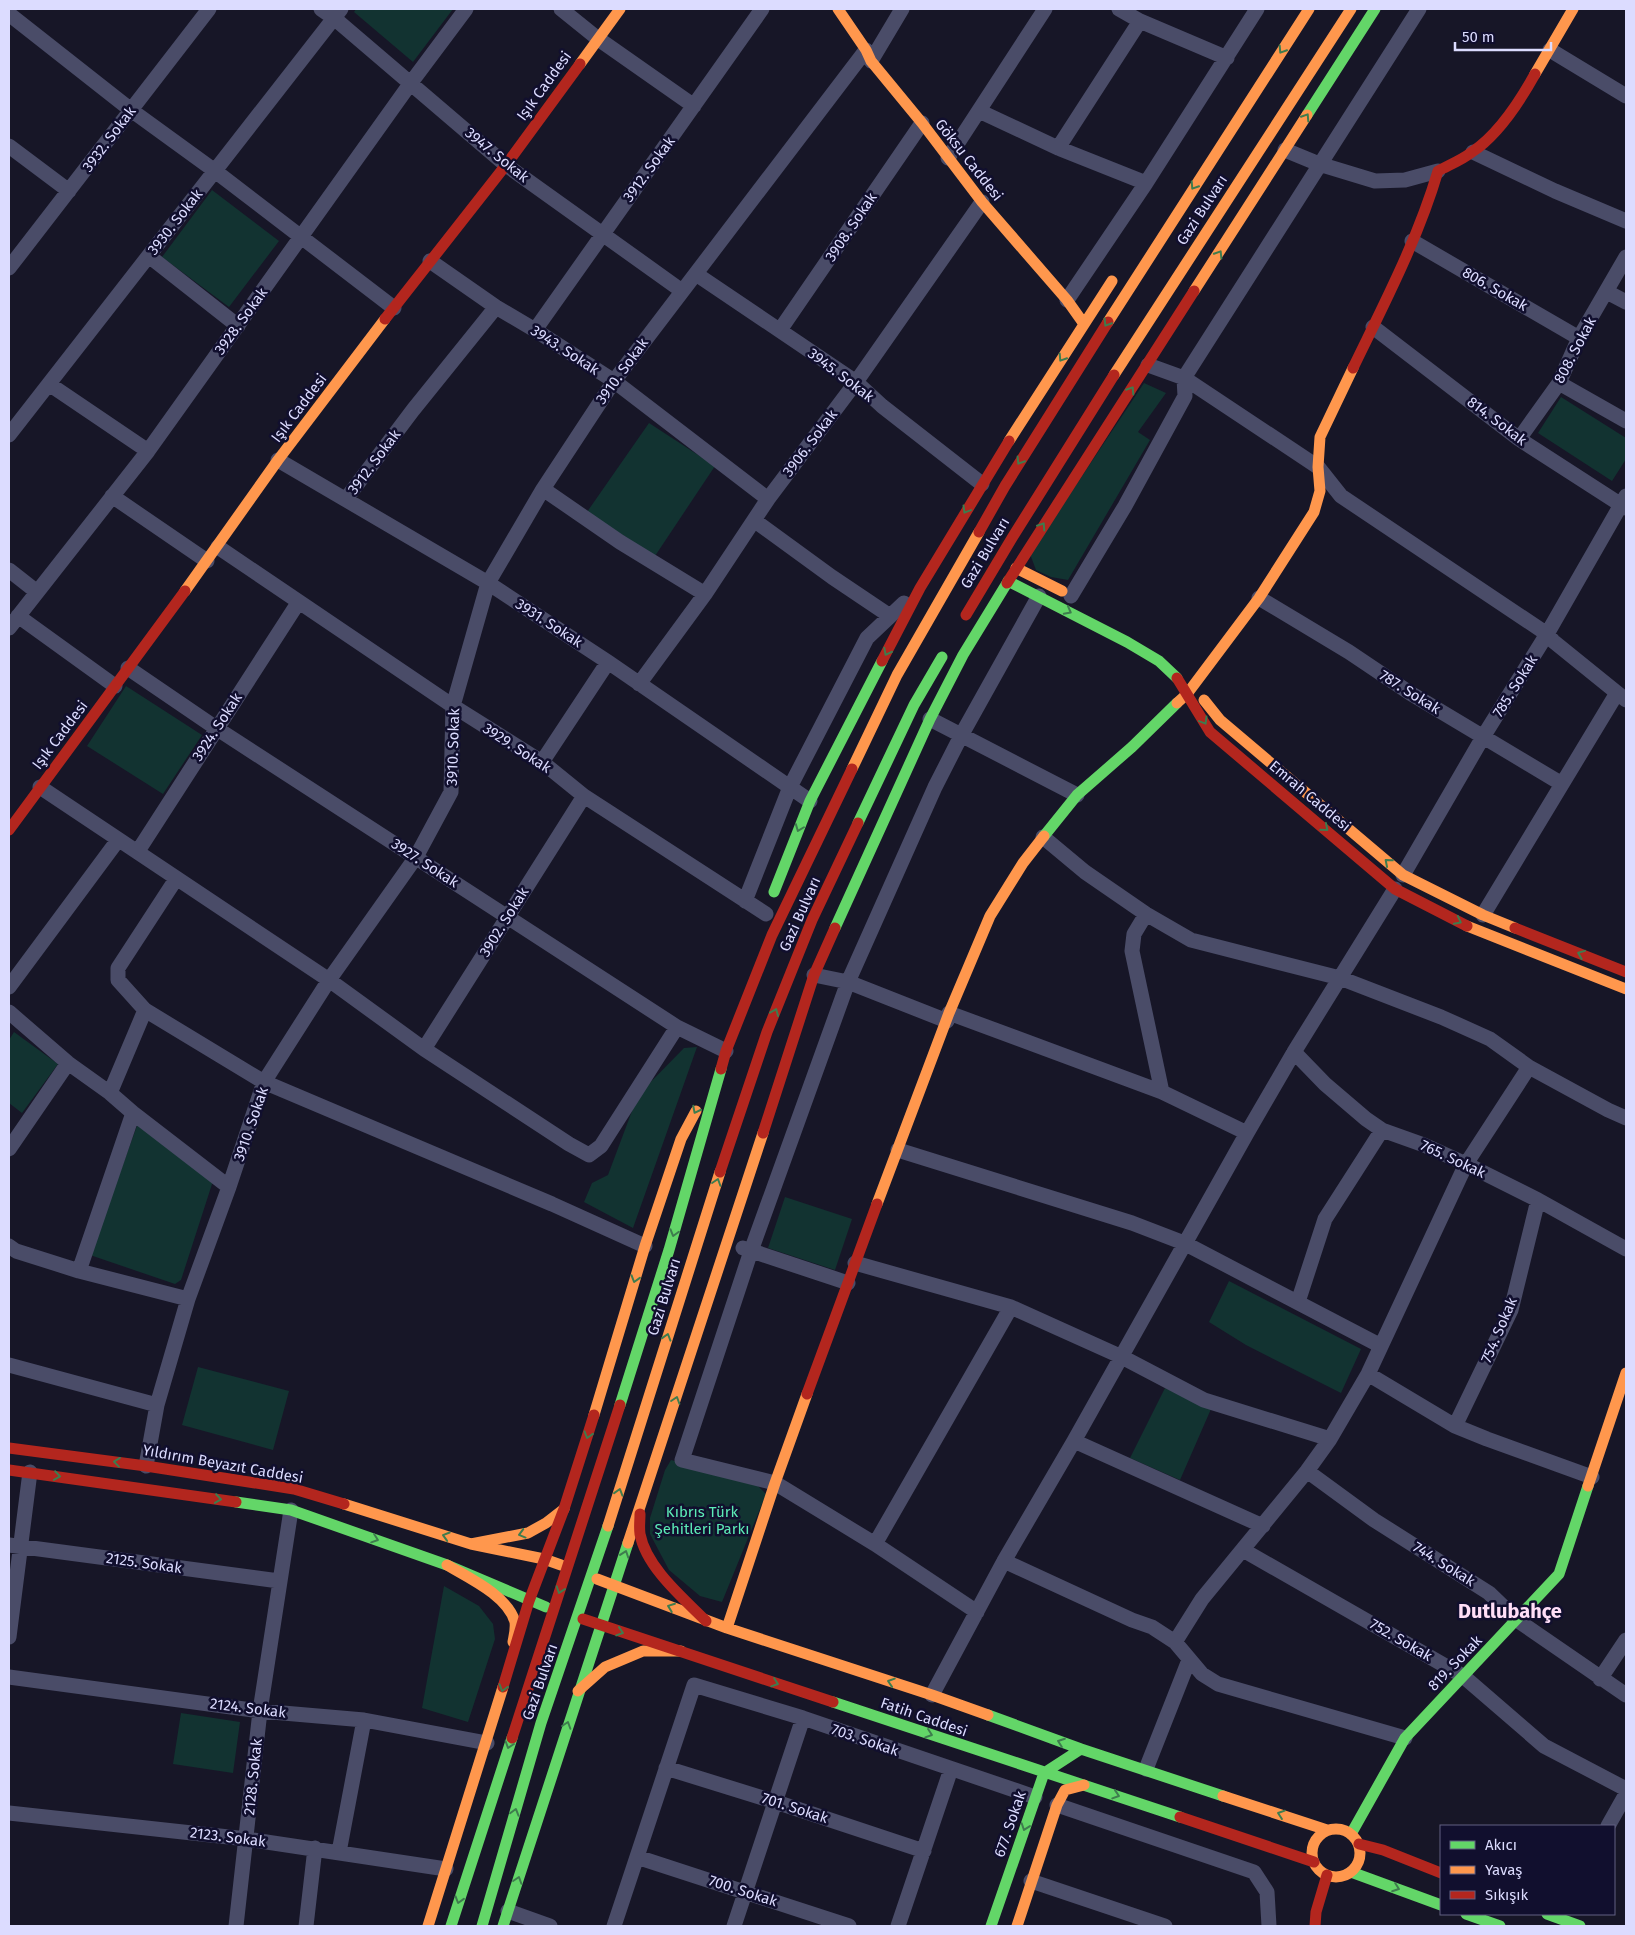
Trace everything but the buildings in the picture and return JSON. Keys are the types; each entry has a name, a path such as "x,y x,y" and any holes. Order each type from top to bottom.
{"main road":[{"name":"Işık Caddesi","path":"9,830 218,547 278,460 506,165 620,9"},
{"name":"Göksu Caddesi","path":"838,9 869,56 982,202 1067,300 1084,324"},
{"name":"Gazi Bulvarı","path":"451,1926 540,1648 581,1528 669,1250 726,1051 772,935 897,675 1004,486 1309,9"},
{"name":"Gazi Bulvarı","path":"958,628 1004,549 1128,350 1351,9"},
{"path":"503,1926 578,1691 640,1510 814,975 930,719 963,655 1016,568 1376,9"},
{"path":"727,1628 855,1262 948,1017 990,916 1023,863 1077,795 1132,747 1187,694 1259,598 1314,512 1320,491 1318,467 1320,437 1412,241 1429,201 1438,171 1473,152 1494,132 1520,101 1573,9"},
{"path":"750,990 766,914 810,801 920,588 982,484 1121,268"},
{"path":"1016,568 1076,598"},
{"name":"Emrah Caddesi","path":"1008,581 1127,642 1158,661 1175,675 1210,732 1395,889 1477,930 1626,989"},
{"name":"Gazi Bulvarı","path":"482,1926 541,1723 604,1538 698,1239 767,1032 812,920 914,705 948,646"},
{"name":"Emrah Caddesi","path":"1179,663 1195,683 1204,701 1220,720 1403,875 1484,915 1626,972"},
{"path":"750,1118 767,1032"},
{"path":"428,1926 487,1744 527,1600 564,1509 645,1246 681,1139 726,1051"},
{"path":"726,1242 743,1156"},
{"name":"819. Sokak","path":"1351,1834 1405,1738 1559,1574 1592,1477 1622,1405 1626,1373"},
{"name":"Yıldırım Beyazıt Caddesi","path":"9,1448 146,1466 294,1490 471,1544 544,1559"},
{"path":"9,1470 291,1510 447,1564 527,1600"},
{"path":"471,1544 528,1533 564,1509"},
{"path":"640,1510 640,1535 651,1561 669,1583 706,1621"},
{"name":"Fatih Caddesi","path":"544,1559 706,1621 932,1695 1080,1749 1146,1769 1327,1830"},
{"path":"447,1564 494,1595 512,1614 516,1624 511,1662"},
{"name":"Fatih Caddesi","path":"527,1600 1314,1862"},
{"path":"578,1691 604,1667 643,1652 681,1651"},
{"path":"1044,1773 1080,1749"},
{"name":"677. Sokak","path":"992,1926 1044,1773"},
{"path":"1017,1926 1057,1805 1066,1790 1084,1785"},
{"path":"1340,1829 1351,1834 1359,1844 1360,1856 1358,1862 1351,1872 1339,1876 1327,1875 1314,1862 1312,1849 1314,1843 1327,1830 1340,1829"},
{"path":"1359,1844 1383,1850 1440,1873"},
{"path":"1351,1872 1440,1905"},
{"path":"1315,1926 1316,1912 1327,1875"},
{"path":"1469,1915 1500,1926"},
{"path":"1555,1915 1580,1926"}],"street":[{"name":"3932. Sokak","path":"9,268 209,9"},
{"name":"3947. Sokak","path":"321,9 337,13 410,84 506,165 682,291"},
{"name":"3928. Sokak","path":"9,628 148,451 410,84 466,9"},
{"path":"561,9 598,38 694,106"},
{"name":"3912. Sokak","path":"536,330 762,9"},
{"name":"3910. Sokak","path":"146,1466 157,1405 188,1300 229,1187 264,1082 329,980 416,857 451,792 453,706 488,583 543,489 614,381 682,291 869,56 902,9"},
{"path":"948,158 1045,9"},
{"path":"1119,9 1140,21 1227,58"},
{"path":"1067,300 1146,184 1257,9"},
{"path":"1076,598 1185,396 1184,378 1419,9"},
{"name":"3930. Sokak","path":"9,434 337,13"},
{"path":"9,14 131,110 215,171 300,238 394,308"},
{"path":"1058,148 1140,21"},
{"path":"1550,50 1626,96"},
{"path":"979,111 1058,148 1146,184"},
{"name":"3908. Sokak","path":"780,330 922,123"},
{"path":"9,146 69,191"},
{"path":"1285,150 1320,164 1375,181 1405,180 1438,171"},
{"path":"1473,152 1555,191 1626,221"},
{"name":"3906. Sokak","path":"639,684 705,594 768,499 856,382 982,202"},
{"name":"806. Sokak","path":"1412,241 1579,338"},
{"path":"149,256 238,326"},
{"name":"808. Sokak","path":"1519,439 1559,383 1579,338 1626,257"},
{"name":"3943. Sokak","path":"430,261 496,307 536,330 614,381 768,499"},
{"name":"3945. Sokak","path":"696,274 856,382 882,406 982,484"},
{"path":"1607,292 1626,302"},
{"name":"3912. Sokak","path":"346,499 413,410 496,307"},
{"name":"814. Sokak","path":"1373,327 1519,439 1624,503"},
{"path":"1148,365 1184,378 1318,467 1341,496 1547,634 1622,696 1562,784 1484,915"},
{"path":"1559,383 1626,421"},
{"path":"49,384 148,451"},
{"name":"3931. Sokak","path":"278,460 488,583 608,662 810,801"},
{"path":"543,489 620,542 705,594"},
{"path":"112,496 207,561"},
{"name":"785. Sokak","path":"1403,875 1624,503"},
{"path":"754,521 890,616"},
{"name":"3929. Sokak","path":"218,547 298,603 453,706 542,762 584,796 766,914"},
{"path":"9,570 37,592"},
{"path":"745,901 790,787 867,638 920,588"},
{"path":"976,1612 875,1544 776,1484 682,1460 751,1251 848,982 935,787 962,734 1039,596"},
{"name":"787. Sokak","path":"1259,598 1562,784"},
{"name":"3924. Sokak","path":"138,851 298,603"},
{"path":"18,616 115,686"},
{"path":"542,762 608,662"},
{"name":"3927. Sokak","path":"128,668 216,728 677,1027 726,1051"},
{"path":"930,719 1077,795"},
{"path":"40,787 329,980 424,1049 569,1144 589,1155 601,1146 677,1027"},
{"name":"3902. Sokak","path":"424,1049 584,796"},
{"path":"1043,837 1085,872 1146,914 1191,940 1340,978 1441,1017 1482,1036 1529,1066 1626,1118"},
{"path":"9,987 118,840"},
{"path":"176,879 118,968 118,980 145,1010 264,1082 645,1246"},
{"path":"932,1695 1004,1561 1122,1357 1247,1133 1294,1052 1395,889"},
{"path":"1146,914 1134,934 1132,951 1162,1092"},
{"path":"814,975 848,982 1162,1092 1247,1133"},
{"path":"110,1093 145,1010"},
{"path":"11,1019 110,1093 229,1187"},
{"name":"765. Sokak","path":"1294,1052 1324,1084 1382,1130 1424,1144 1466,1164 1538,1200 1626,1249"},
{"path":"9,1149 68,1063"},
{"path":"1175,1642 1202,1599 1307,1472 1330,1439 1368,1374 1466,1164 1529,1066"},
{"path":"79,1270 133,1113"},
{"path":"1298,1302 1325,1219 1382,1130"},
{"path":"898,1150 1132,1223 1184,1243 1381,1346"},
{"name":"754. Sokak","path":"1455,1426 1512,1310 1538,1200"},
{"path":"726,1242 848,1283"},
{"path":"9,1246 16,1251 188,1300"},
{"path":"855,1262 1011,1307 1122,1357 1204,1400 1330,1439"},
{"path":"875,1544 1011,1307"},
{"path":"9,1365 157,1405"},
{"path":"1368,1374 1455,1426 1592,1477"},
{"path":"1074,1441 1263,1526"},
{"path":"9,1637 14,1545 30,1472"},
{"name":"744. Sokak","path":"1307,1472 1374,1520 1489,1593 1517,1620 1626,1696"},
{"name":"2128. Sokak","path":"236,1926 260,1711 291,1510"},
{"name":"2125. Sokak","path":"14,1545 279,1581"},
{"name":"752. Sokak","path":"1243,1550 1463,1676 1544,1746 1626,1789"},
{"path":"1004,1561 1132,1620 1152,1627 1175,1642 1202,1674 1218,1684 1405,1738"},
{"path":"1600,1679 1626,1640"},
{"path":"1146,1769 1189,1660"},
{"name":"2124. Sokak","path":"9,1677 260,1711 364,1720 487,1744"},
{"name":"703. Sokak","path":"666,1768 694,1684 803,1718 1035,1797"},
{"path":"734,1926 803,1718"},
{"path":"339,1852 364,1720"},
{"path":"614,1926 666,1768"},
{"name":"701. Sokak","path":"666,1768 924,1851"},
{"path":"898,1926 951,1769"},
{"path":"1609,1825 1626,1794"},
{"path":"1057,1805 1254,1872 1267,1892 1269,1926"},
{"name":"2123. Sokak","path":"9,1813 247,1838 446,1869"},
{"path":"306,1926 315,1848"},
{"name":"700. Sokak","path":"637,1857 849,1926"},
{"path":"1031,1881 1165,1926"},
{"path":"508,1911 550,1926"}],"green space":[{"path":"356,9 453,9 413,62 354,12"},
{"path":"212,190 279,241 229,307 162,257"},
{"path":"1144,383 1166,393 1138,432 1150,440 1068,580 1051,577 1036,570 1030,554"},
{"path":"1561,397 1626,438 1626,459 1612,481 1538,433"},
{"path":"649,423 715,466 655,556 587,512"},
{"path":"126,686 202,735 163,794 87,746"},
{"path":"14,1032 58,1064 22,1113 9,1103 9,1040"},
{"path":"697,1047 633,1228 584,1202 592,1183 608,1175 638,1095 684,1048"},
{"path":"138,1123 213,1181 181,1280 175,1284 90,1255"},
{"path":"785,1197 852,1219 835,1270 768,1248"},
{"path":"1229,1281 1361,1349 1341,1393 1246,1345 1209,1322"},
{"path":"198,1367 289,1391 273,1450 182,1425"},
{"path":"1165,1388 1211,1409 1180,1480 1130,1458"},
{"name":"Kıbrıs Türk Şehitleri Parkı","path":"671,1460 753,1481 766,1494 722,1602 700,1596 669,1570 650,1534 650,1518 665,1470"},
{"path":"444,1586 479,1606 493,1624 495,1639 468,1722 422,1708"},
{"path":"181,1713 240,1722 233,1773 173,1764"}],"traffic: fast":[{"path":"1307,115 1375,9"},
{"path":"1008,581 1127,642 1159,661 1177,678"},
{"path":"835,928 930,719 963,655 1007,583"},
{"path":"858,823 914,705 942,657"},
{"path":"774,892 810,801 882,661"},
{"path":"1044,836 1077,795 1132,747 1177,703"},
{"path":"620,1405 669,1250 721,1069"},
{"path":"1351,1834 1405,1738 1559,1574 1588,1486"},
{"path":"236,1502 291,1510 447,1565 546,1607"},
{"path":"482,1926 541,1723 608,1526"},
{"path":"503,1926 628,1543"},
{"path":"833,1702 1180,1817"},
{"path":"988,1715 1081,1749 1223,1796"},
{"path":"451,1926 512,1738"},
{"path":"991,1926 1044,1773 1081,1749"},
{"path":"1351,1872 1440,1905"},
{"path":"1469,1915 1500,1926"},
{"path":"1550,1915 1580,1926"}],"traffic: slow":[{"path":"580,64 620,9"},
{"path":"838,9 866,50 871,61 922,123 982,202 1067,300 1084,324"},
{"path":"1108,322 1309,9"},
{"path":"1114,375 1351,9"},
{"path":"1535,74 1573,9"},
{"path":"1194,291 1307,115"},
{"path":"1009,441 1112,281"},
{"path":"185,591 278,460 385,319"},
{"path":"1177,703 1187,694 1259,598 1314,512 1320,491 1318,467 1320,437 1353,368"},
{"path":"852,769 897,675 979,532"},
{"path":"1016,568 1062,591"},
{"path":"1204,700 1220,720 1403,875 1483,915 1515,928"},
{"path":"877,1204 949,1013 990,916 1023,863 1044,836"},
{"path":"1467,926 1626,989"},
{"path":"594,1415 645,1246 681,1139 696,1111"},
{"path":"628,1543 763,1133"},
{"path":"608,1526 720,1172"},
{"path":"1588,1486 1626,1373"},
{"path":"727,1628 807,1394"},
{"path":"344,1504 471,1544 544,1559 561,1565"},
{"path":"471,1544 528,1533 546,1523 564,1509"},
{"path":"447,1565 487,1589 505,1604 515,1622 513,1642"},
{"path":"597,1579 727,1628 988,1715"},
{"path":"578,1691 605,1667 643,1651 681,1651"},
{"path":"428,1926 503,1687"},
{"path":"1017,1926 1057,1805 1065,1790 1084,1785"},
{"path":"1223,1796 1327,1830"},
{"path":"1331,1829 1341,1829 1353,1836 1360,1848 1360,1853 1360,1858 1353,1870 1341,1877 1331,1877 1323,1873 1316,1866 1312,1858 1312,1848 1316,1840 1323,1833 1331,1829"}],"traffic: jam":[{"path":"385,319 506,165 580,64"},
{"path":"1353,368 1421,221 1438,171 1460,160 1482,145 1515,106 1535,74"},
{"path":"1007,583 1194,291"},
{"path":"979,532 1005,486 1108,322"},
{"path":"966,615 1114,375"},
{"path":"882,661 920,588 1009,441"},
{"path":"9,830 185,591"},
{"path":"1177,678 1210,732 1395,889 1467,926"},
{"path":"721,1069 726,1051 772,935 852,769"},
{"path":"720,1172 767,1032 812,920 858,823"},
{"path":"763,1133 814,975 835,928"},
{"path":"1515,928 1626,972"},
{"path":"807,1394 877,1204"},
{"path":"512,1738 620,1405"},
{"path":"503,1687 529,1601 564,1509 594,1415"},
{"path":"9,1448 146,1466 294,1489 344,1504"},
{"path":"9,1470 236,1502"},
{"path":"640,1514 640,1534 644,1546 657,1570 706,1621"},
{"path":"583,1619 833,1702"},
{"path":"1180,1817 1314,1862"},
{"path":"1359,1844 1383,1850 1440,1873"},
{"path":"1315,1926 1316,1912 1327,1875"}],"district":[{"name":"Dutlubahçe","path":"1510,1611"}]}
